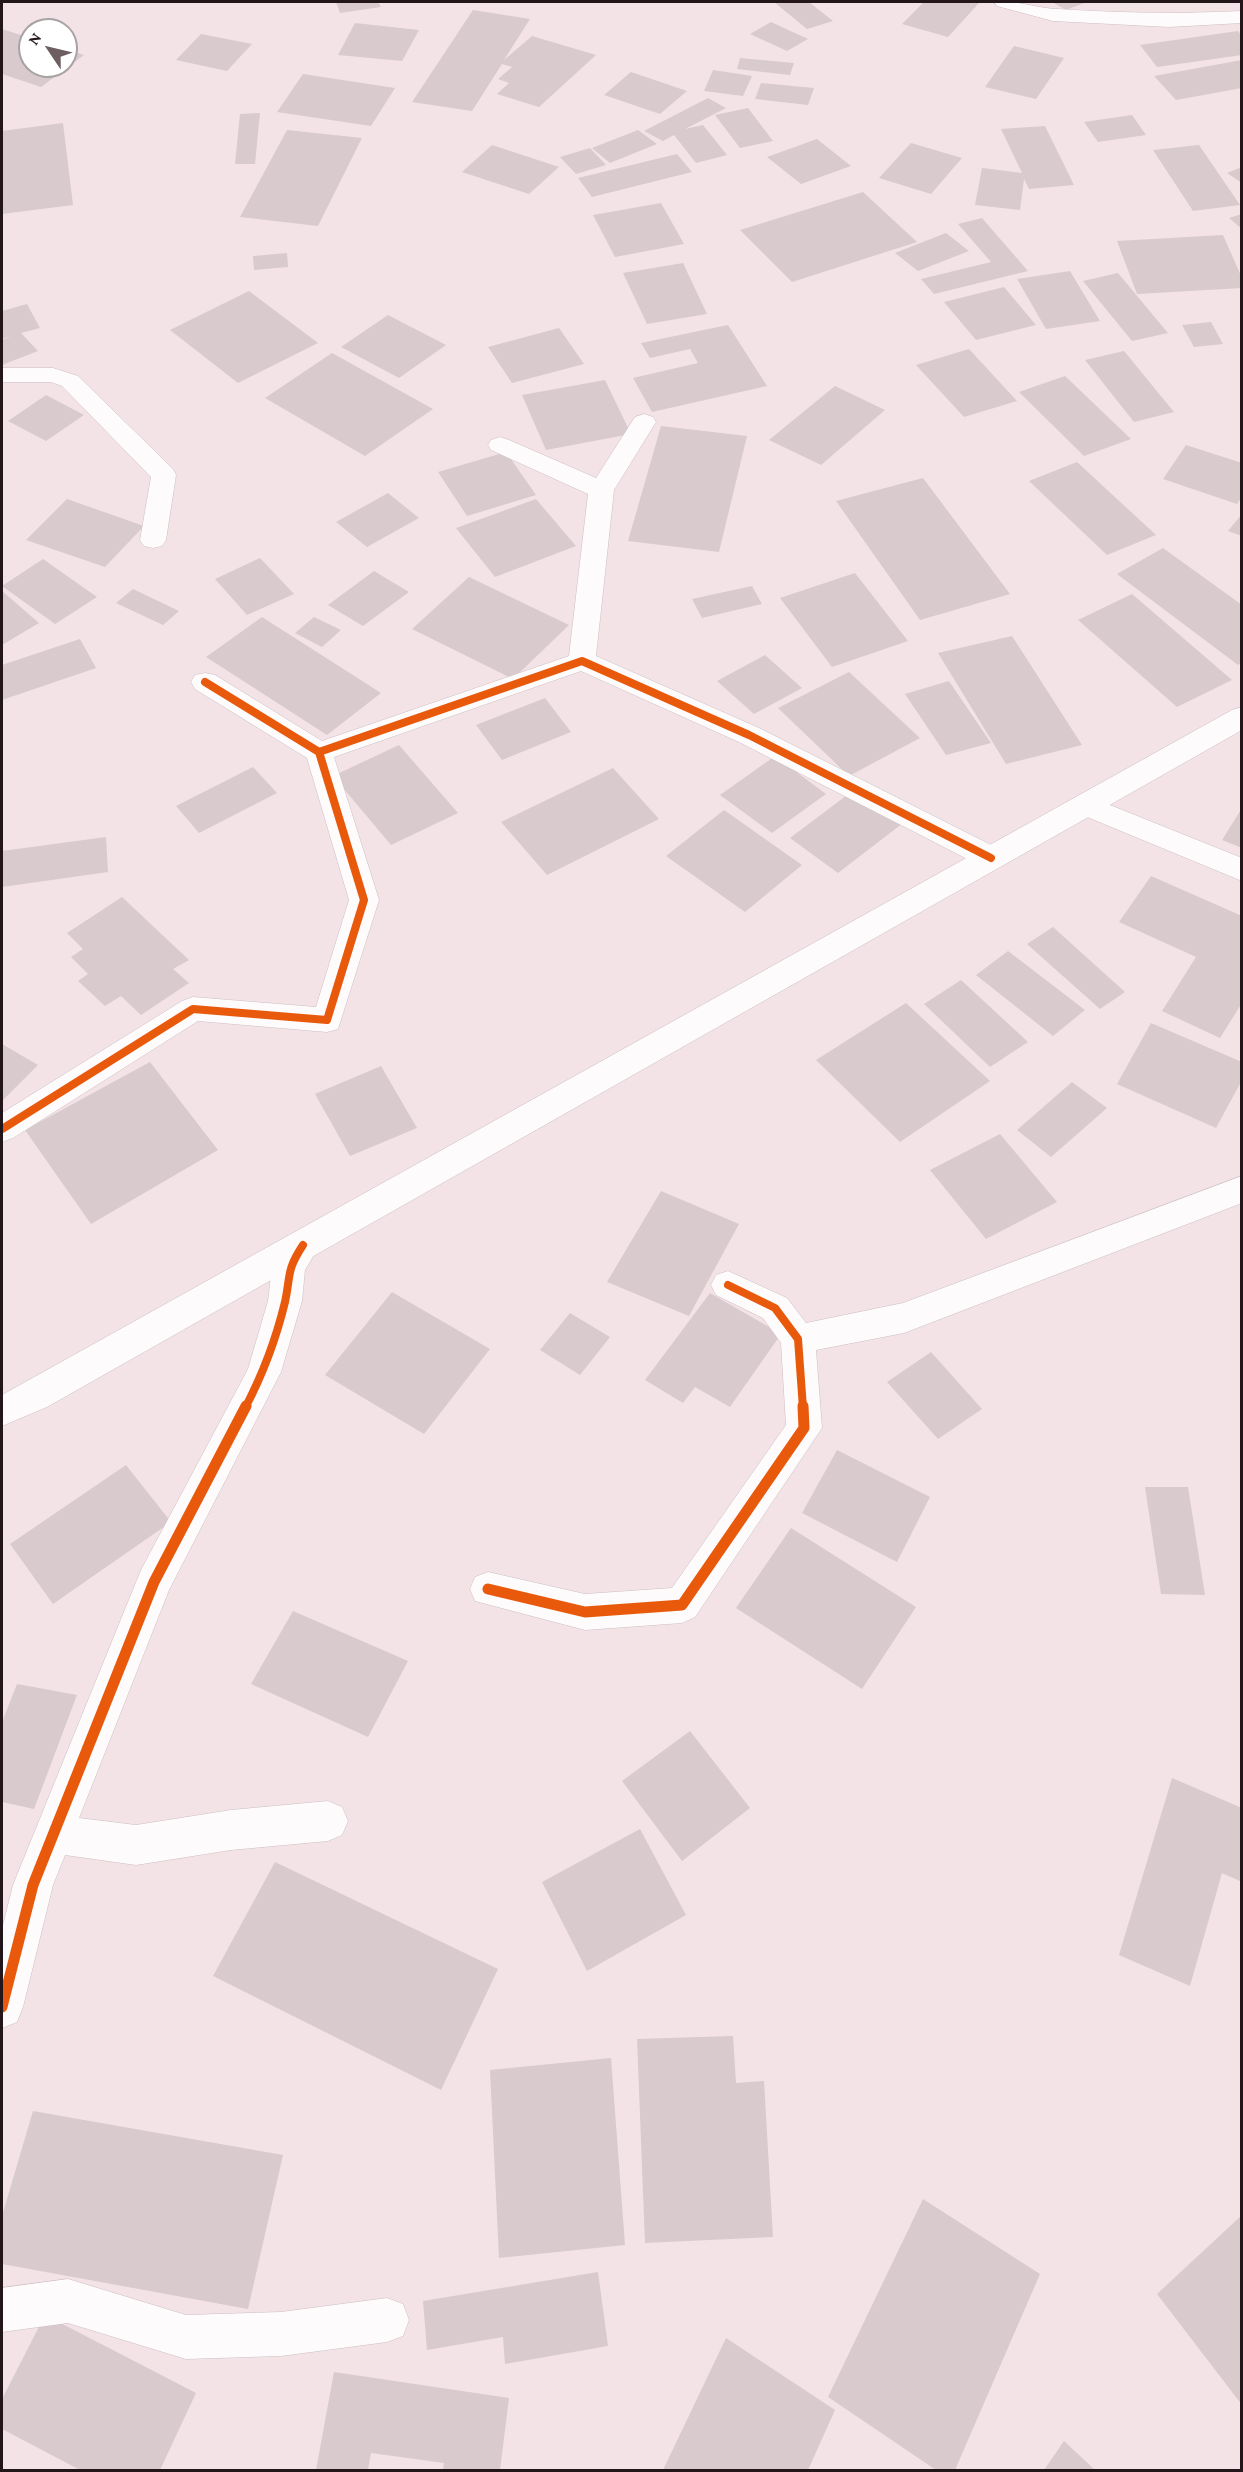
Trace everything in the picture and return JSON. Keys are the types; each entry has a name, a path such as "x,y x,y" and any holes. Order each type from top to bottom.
{"street":[{"path":"1004,2 1053,15 1169,21 1242,17"},
{"path":"2,375 53,375 70,381 164,475 153,540"},
{"path":"582,661 601,490 644,422"},
{"path":"500,445 601,490"},
{"path":"319,752 582,661 749,735 991,858"},
{"path":"2,1129 193,1010 327,1020 364,900 319,752 205,682"},
{"path":"2,1411 35,1396 1242,717"},
{"path":"1085,805 1242,870"},
{"path":"798,1339 904,1317 1242,1189"},
{"path":"2,2007 33,1885 154,1582 264,1372 285,1301 289,1267 303,1245"},
{"path":"488,1589 585,1612 682,1605 804,1428 798,1339 775,1308 728,1285"},
{"path":"54,1834 136,1845 231,1830 328,1821"},
{"path":"2,2310 68,2301 186,2337 281,2334 387,2320"}],"building":[{"path":"336,2 378,2 381,7 340,13"},
{"path":"774,2 809,2 833,21 807,29"},
{"path":"924,2 979,3 948,37 902,24"},
{"path":"1052,2 1087,2 1066,10"},
{"path":"473,10 530,19 504,60 532,36 596,55 539,107 497,94 509,83 498,79 512,67 502,64 472,111 412,102"},
{"path":"771,22 808,39 787,51 750,34"},
{"path":"355,23 419,30 402,61 338,55"},
{"path":"2,29 18,34 18,78 53,78 41,87 2,74"},
{"path":"1238,31 1242,36 1242,55 1157,67 1140,45"},
{"path":"201,34 252,44 227,71 176,60"},
{"path":"1014,46 1064,58 1036,99 985,87"},
{"path":"740,58 794,63 790,75 737,69"},
{"path":"1242,60 1242,88 1176,100 1154,76"},
{"path":"713,70 752,76 743,96 704,91"},
{"path":"631,72 687,91 660,114 604,95"},
{"path":"303,74 395,88 371,126 277,112"},
{"path":"761,83 814,88 808,105 755,99"},
{"path":"708,98 726,108 685,129 703,125 727,155 696,163 674,135 663,141 644,131"},
{"path":"748,108 773,141 740,148 715,115"},
{"path":"260,113 255,164 235,164 240,114"},
{"path":"1132,115 1146,135 1098,142 1084,122"},
{"path":"63,123 73,205 2,214 2,131"},
{"path":"1045,126 1074,185 1029,189 1024,179 1020,210 975,205 982,168 1022,173 1001,129"},
{"path":"287,130 362,138 318,226 240,217"},
{"path":"638,130 657,144 610,163 592,148"},
{"path":"817,139 851,166 801,184 767,157"},
{"path":"911,143 962,158 931,194 879,178"},
{"path":"492,145 559,167 529,194 462,172"},
{"path":"1199,145 1240,205 1193,211 1153,150"},
{"path":"590,148 606,165 576,174 560,157"},
{"path":"677,154 692,172 592,197 578,178"},
{"path":"1242,167 1242,183 1227,173"},
{"path":"863,192 917,242 792,282 740,230"},
{"path":"661,203 684,244 615,257 593,215"},
{"path":"1242,214 1242,229 1229,218"},
{"path":"982,218 1028,271 934,294 921,279 991,262 958,224"},
{"path":"946,233 969,251 918,271 895,253"},
{"path":"1223,235 1242,278 1242,288 1137,294 1117,241"},
{"path":"287,253 288,267 254,270 253,256"},
{"path":"683,263 707,314 647,324 623,273"},
{"path":"1070,271 1100,321 1046,329 1017,279"},
{"path":"1118,273 1168,333 1132,341 1083,281"},
{"path":"1004,287 1036,325 976,340 944,302"},
{"path":"249,291 318,343 238,383 170,330"},
{"path":"27,304 40,328 21,333 38,351 2,365 2,340 11,336 2,339 2,311"},
{"path":"388,315 446,345 399,378 341,347"},
{"path":"1211,322 1223,344 1194,347 1182,325"},
{"path":"728,325 767,386 652,412 633,378 698,363 690,349 650,358 641,343"},
{"path":"559,328 584,364 512,383 488,347"},
{"path":"969,349 1017,401 964,417 916,365"},
{"path":"1124,351 1174,412 1134,422 1085,360"},
{"path":"332,353 433,409 365,456 265,398"},
{"path":"1065,376 1131,439 1084,456 1019,392"},
{"path":"605,380 631,434 546,450 522,395"},
{"path":"835,386 885,410 821,465 769,440"},
{"path":"46,395 84,415 46,441 8,421"},
{"path":"661,426 747,436 719,552 628,541"},
{"path":"1186,445 1242,463 1242,497 1237,504 1163,479"},
{"path":"506,452 536,495 467,516 438,472"},
{"path":"1077,462 1156,535 1107,555 1029,481"},
{"path":"923,478 1010,594 920,620 836,501"},
{"path":"388,493 419,518 367,547 336,522"},
{"path":"67,499 144,526 105,567 26,540"},
{"path":"536,499 576,546 495,577 456,528"},
{"path":"1242,514 1242,536 1228,531"},
{"path":"1163,548 1242,605 1242,662 1238,665 1117,574"},
{"path":"260,558 294,594 247,615 215,579"},
{"path":"43,559 97,597 55,624 2,586"},
{"path":"374,571 409,592 363,626 328,605"},
{"path":"855,573 908,641 832,667 780,598"},
{"path":"469,577 569,625 513,679 412,629"},
{"path":"752,586 762,604 702,618 692,599"},
{"path":"133,589 179,611 163,625 116,603"},
{"path":"2,591 39,623 2,645"},
{"path":"1132,594 1232,680 1177,707 1078,620"},
{"path":"262,617 381,693 327,735 206,657"},
{"path":"314,617 341,630 322,647 295,633"},
{"path":"1012,636 1082,745 1006,764 938,653"},
{"path":"80,639 96,668 2,700 2,665"},
{"path":"765,655 802,688 754,714 717,681"},
{"path":"849,672 920,738 849,776 778,708"},
{"path":"949,681 991,743 946,755 905,694"},
{"path":"545,698 571,732 502,760 476,725"},
{"path":"399,745 458,813 391,845 333,776"},
{"path":"775,756 826,794 772,833 720,795"},
{"path":"253,767 277,793 199,833 176,806"},
{"path":"613,768 659,819 547,875 501,822"},
{"path":"855,789 903,823 838,873 790,838"},
{"path":"1242,808 1242,848 1222,840"},
{"path":"724,810 802,865 745,912 666,856"},
{"path":"106,837 108,872 2,887 2,851"},
{"path":"1151,876 1242,916 1242,1003 1220,1038 1162,1011 1196,957 1119,922"},
{"path":"122,897 189,960 173,969 189,983 141,1015 121,996 105,1006 78,981 88,974 71,957 83,949 67,933"},
{"path":"1053,927 1125,992 1100,1009 1027,944"},
{"path":"1008,951 1085,1010 1053,1036 976,975"},
{"path":"961,980 1028,1042 990,1067 924,1004"},
{"path":"906,1003 990,1081 900,1142 816,1060"},
{"path":"1151,1023 1242,1062 1242,1080 1216,1128 1117,1084"},
{"path":"2,1044 38,1065 2,1101"},
{"path":"150,1062 218,1150 91,1224 25,1130"},
{"path":"381,1066 417,1128 350,1156 315,1094"},
{"path":"1072,1082 1107,1108 1051,1157 1017,1130"},
{"path":"1000,1134 1057,1202 986,1239 930,1170"},
{"path":"661,1191 739,1224 689,1316 607,1282"},
{"path":"392,1292 490,1349 424,1434 325,1375"},
{"path":"710,1293 781,1334 730,1407 695,1387 683,1403 645,1380"},
{"path":"570,1313 610,1337 580,1375 540,1350"},
{"path":"931,1352 982,1409 938,1439 887,1382"},
{"path":"837,1450 930,1497 897,1562 802,1513"},
{"path":"126,1465 171,1522 53,1604 10,1544"},
{"path":"1145,1487 1188,1487 1205,1595 1161,1594"},
{"path":"791,1528 916,1607 862,1689 736,1608"},
{"path":"293,1611 408,1661 368,1737 251,1684"},
{"path":"17,1684 77,1695 34,1809 2,1802 2,1722"},
{"path":"690,1731 750,1808 682,1861 622,1781"},
{"path":"1172,1778 1242,1808 1242,1882 1222,1873 1190,1986 1119,1955"},
{"path":"640,1829 686,1915 587,1971 542,1882"},
{"path":"275,1862 498,1969 441,2090 213,1976"},
{"path":"733,2036 736,2083 764,2081 773,2237 645,2243 637,2039"},
{"path":"611,2058 625,2245 499,2258 490,2070"},
{"path":"33,2111 283,2155 248,2309 2,2264 2,2216"},
{"path":"923,2199 1040,2274 955,2470 936,2470 828,2397"},
{"path":"1242,2215 1242,2405 1157,2294"},
{"path":"598,2272 608,2346 505,2364 503,2337 427,2350 423,2301"},
{"path":"45,2315 196,2393 160,2470 80,2470 2,2429 2,2399"},
{"path":"726,2338 835,2410 808,2470 663,2470"},
{"path":"334,2372 509,2398 500,2470 443,2470 444,2463 371,2453 368,2470 316,2470"},
{"path":"1064,2441 1095,2470 1044,2470"}],"cycle path":[{"path":"319,752 582,661 749,735 991,858"},
{"path":"2,1129 193,1009 327,1020 364,900 319,752 205,682"},
{"path":"2,2007 33,1885 154,1582 264,1372 285,1301 289,1267 303,1245"},
{"path":"488,1589 585,1612 682,1605 804,1428 798,1339 775,1308 728,1285"}]}
